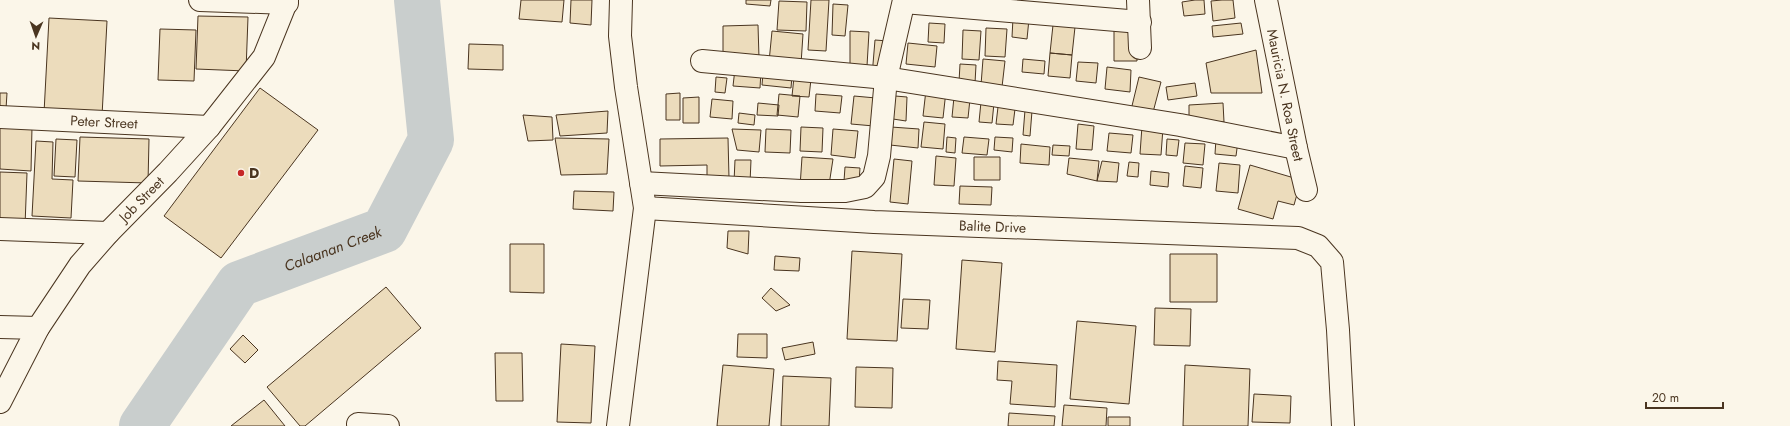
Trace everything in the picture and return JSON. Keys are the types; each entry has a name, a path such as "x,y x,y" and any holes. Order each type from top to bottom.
{"street":[{"path":"200,0 287,1"},
{"path":"618,426 645,208 626,87 620,36 621,0"},
{"path":"1138,0 1140,48"},
{"name":"Mauricia N. Roa Street","path":"1266,0 1306,190"},
{"name":"Job Street","path":"0,402 38,328 80,265 108,233 168,172 209,127 264,57 287,1"},
{"path":"641,183 802,191 845,191 865,186 874,177 879,156 886,78 904,1 1140,22"},
{"path":"702,61 886,78 1180,125 1296,148"},
{"name":"Peter Street","path":"0,117 209,127"},
{"name":"Balite Drive","path":"645,208 874,222 1298,238 1318,246 1332,262 1338,330 1343,426"},
{"path":"0,229 108,233"},
{"path":"0,327 38,328"},
{"path":"358,424 388,426"}],"building":[{"path":"521,0 564,0 562,22 519,19"},
{"path":"571,0 592,0 591,25 570,23"},
{"path":"746,0 771,0 770,6 746,4"},
{"path":"811,0 829,0 826,51 808,50"},
{"path":"1204,0 1205,14 1184,16 1182,2"},
{"path":"1233,0 1235,18 1213,21 1211,1"},
{"path":"779,1 807,2 806,31 777,30"},
{"path":"833,4 848,5 845,36 832,35"},
{"path":"198,16 248,17 246,71 196,69"},
{"path":"49,18 107,21 102,116 44,113"},
{"path":"1013,18 1029,19 1027,39 1012,37"},
{"path":"929,23 945,24 944,43 928,42"},
{"path":"1241,23 1243,34 1213,37 1212,26"},
{"path":"758,25 759,58 723,59 723,26"},
{"path":"1053,25 1075,27 1072,55 1050,53"},
{"path":"986,28 1007,29 1005,57 985,56"},
{"path":"160,29 196,30 194,81 158,80"},
{"path":"963,30 981,31 979,60 962,59"},
{"path":"1114,30 1137,30 1137,61 1114,61"},
{"path":"772,31 803,34 801,64 769,62"},
{"path":"850,31 869,32 867,66 850,66"},
{"path":"875,40 888,41 885,77 872,76"},
{"path":"908,43 937,46 935,67 906,64"},
{"path":"469,44 503,45 503,70 468,69"},
{"path":"1256,50 1262,93 1211,93 1206,63"},
{"path":"1050,53 1072,55 1070,78 1048,76"},
{"path":"983,59 1005,61 1002,87 981,85"},
{"path":"1023,59 1045,61 1044,74 1022,72"},
{"path":"1078,62 1098,63 1096,83 1076,81"},
{"path":"960,64 976,65 975,83 959,82"},
{"path":"1107,67 1131,70 1130,92 1105,89"},
{"path":"735,69 761,71 760,88 733,86"},
{"path":"763,73 792,76 791,88 762,85"},
{"path":"716,77 727,78 725,93 715,92"},
{"path":"794,77 811,79 809,97 792,96"},
{"path":"1139,77 1161,82 1152,116 1131,110"},
{"path":"1195,83 1197,96 1168,100 1166,87"},
{"name":"D","path":"260,88 318,130 221,258 164,216"},
{"path":"926,90 946,91 943,118 923,116"},
{"path":"0,93 7,93 6,109 0,109"},
{"path":"680,93 680,120 666,120 666,94"},
{"path":"779,94 800,96 798,117 777,115"},
{"path":"816,94 842,96 840,113 815,111"},
{"path":"854,96 876,98 874,126 851,124"},
{"path":"895,96 907,97 906,121 893,119"},
{"path":"699,97 699,123 683,123 683,98"},
{"path":"954,97 970,99 968,118 952,117"},
{"path":"712,99 733,101 732,119 710,117"},
{"path":"981,102 994,103 992,123 979,122"},
{"path":"758,103 779,105 778,116 757,115"},
{"path":"1223,103 1224,122 1189,121 1189,105"},
{"path":"998,107 1015,109 1013,125 996,124"},
{"path":"1025,110 1032,111 1030,136 1023,135"},
{"path":"608,111 607,133 560,136 556,115"},
{"path":"739,113 755,115 754,125 738,123"},
{"path":"523,115 552,117 553,140 528,141"},
{"path":"924,122 945,124 943,149 921,147"},
{"path":"1078,124 1094,126 1092,150 1076,149"},
{"path":"0,126 32,127 31,171 0,169"},
{"path":"1142,126 1163,128 1161,155 1140,154"},
{"path":"801,127 823,128 822,152 800,151"},
{"path":"891,127 919,129 918,148 890,145"},
{"path":"732,129 761,130 759,152 737,150"},
{"path":"766,129 791,130 790,153 765,152"},
{"path":"833,129 858,131 855,158 831,155"},
{"path":"1109,133 1133,135 1131,153 1107,151"},
{"path":"80,137 149,139 148,183 78,181"},
{"path":"947,137 956,138 955,153 946,152"},
{"path":"964,137 989,139 987,155 962,153"},
{"path":"995,137 1013,138 1012,152 994,150"},
{"path":"555,138 609,139 607,174 561,175"},
{"path":"728,138 729,178 707,179 707,165 660,166 660,139"},
{"path":"56,139 77,140 75,177 54,176"},
{"path":"1167,139 1179,140 1177,156 1166,155"},
{"path":"1216,139 1238,141 1236,156 1215,154"},
{"path":"36,141 53,142 52,179 73,180 71,218 32,216"},
{"path":"1185,143 1205,144 1203,165 1183,163"},
{"path":"1021,144 1050,147 1049,165 1020,163"},
{"path":"1053,145 1070,146 1069,156 1052,155"},
{"path":"936,156 956,158 954,186 934,185"},
{"path":"802,157 833,159 829,185 800,187"},
{"path":"974,157 1000,157 1000,180 974,180"},
{"path":"1069,158 1099,161 1097,181 1067,174"},
{"path":"894,159 912,161 908,204 890,202"},
{"path":"735,160 751,160 750,183 734,182"},
{"path":"1102,161 1119,163 1117,182 1097,181"},
{"path":"1129,162 1139,163 1138,177 1127,176"},
{"path":"1219,163 1240,165 1238,193 1216,191"},
{"path":"1250,165 1301,180 1294,205 1278,201 1273,219 1238,209"},
{"path":"1185,166 1203,168 1201,188 1183,186"},
{"path":"845,167 860,168 859,182 844,181"},
{"path":"1151,171 1169,173 1168,187 1150,185"},
{"path":"0,172 27,173 25,226 0,225"},
{"path":"960,186 992,187 991,205 959,204"},
{"path":"574,191 614,192 613,211 573,209"},
{"path":"728,231 749,231 748,254 727,248"},
{"path":"510,244 544,244 544,293 510,292"},
{"path":"852,251 902,254 897,341 847,339"},
{"path":"1170,254 1217,254 1217,302 1170,302"},
{"path":"775,256 800,258 799,271 774,270"},
{"path":"962,260 1002,263 995,352 956,349"},
{"path":"386,287 421,328 305,426 300,426 267,387"},
{"path":"771,288 790,305 776,311 762,298"},
{"path":"903,299 930,300 928,329 901,328"},
{"path":"1155,308 1191,309 1190,346 1154,345"},
{"path":"1077,321 1136,326 1129,404 1070,399"},
{"path":"738,334 767,334 767,358 737,357"},
{"path":"243,335 258,350 245,363 230,349"},
{"path":"813,342 815,354 785,360 782,348"},
{"path":"561,344 595,346 591,423 557,422"},
{"path":"495,353 522,353 523,401 496,401"},
{"path":"998,361 1057,365 1055,407 1010,404 1012,381 997,380"},
{"path":"723,365 774,369 769,426 717,426"},
{"path":"1185,365 1250,369 1248,426 1183,426"},
{"path":"856,367 893,368 892,408 855,407"},
{"path":"783,376 831,378 829,426 781,426"},
{"path":"1254,394 1291,396 1290,423 1252,422"},
{"path":"264,400 285,426 231,426"},
{"path":"1064,405 1107,408 1106,426 1062,426"},
{"path":"1009,413 1055,416 1054,426 1008,426"},
{"path":"1108,417 1130,417 1130,426 1108,426"}],"waterway":[{"name":"Calaanan Creek","path":"142,426 239,284 384,230 431,140 417,0"}],"place":[{"name":"D","path":"241,173"}]}
